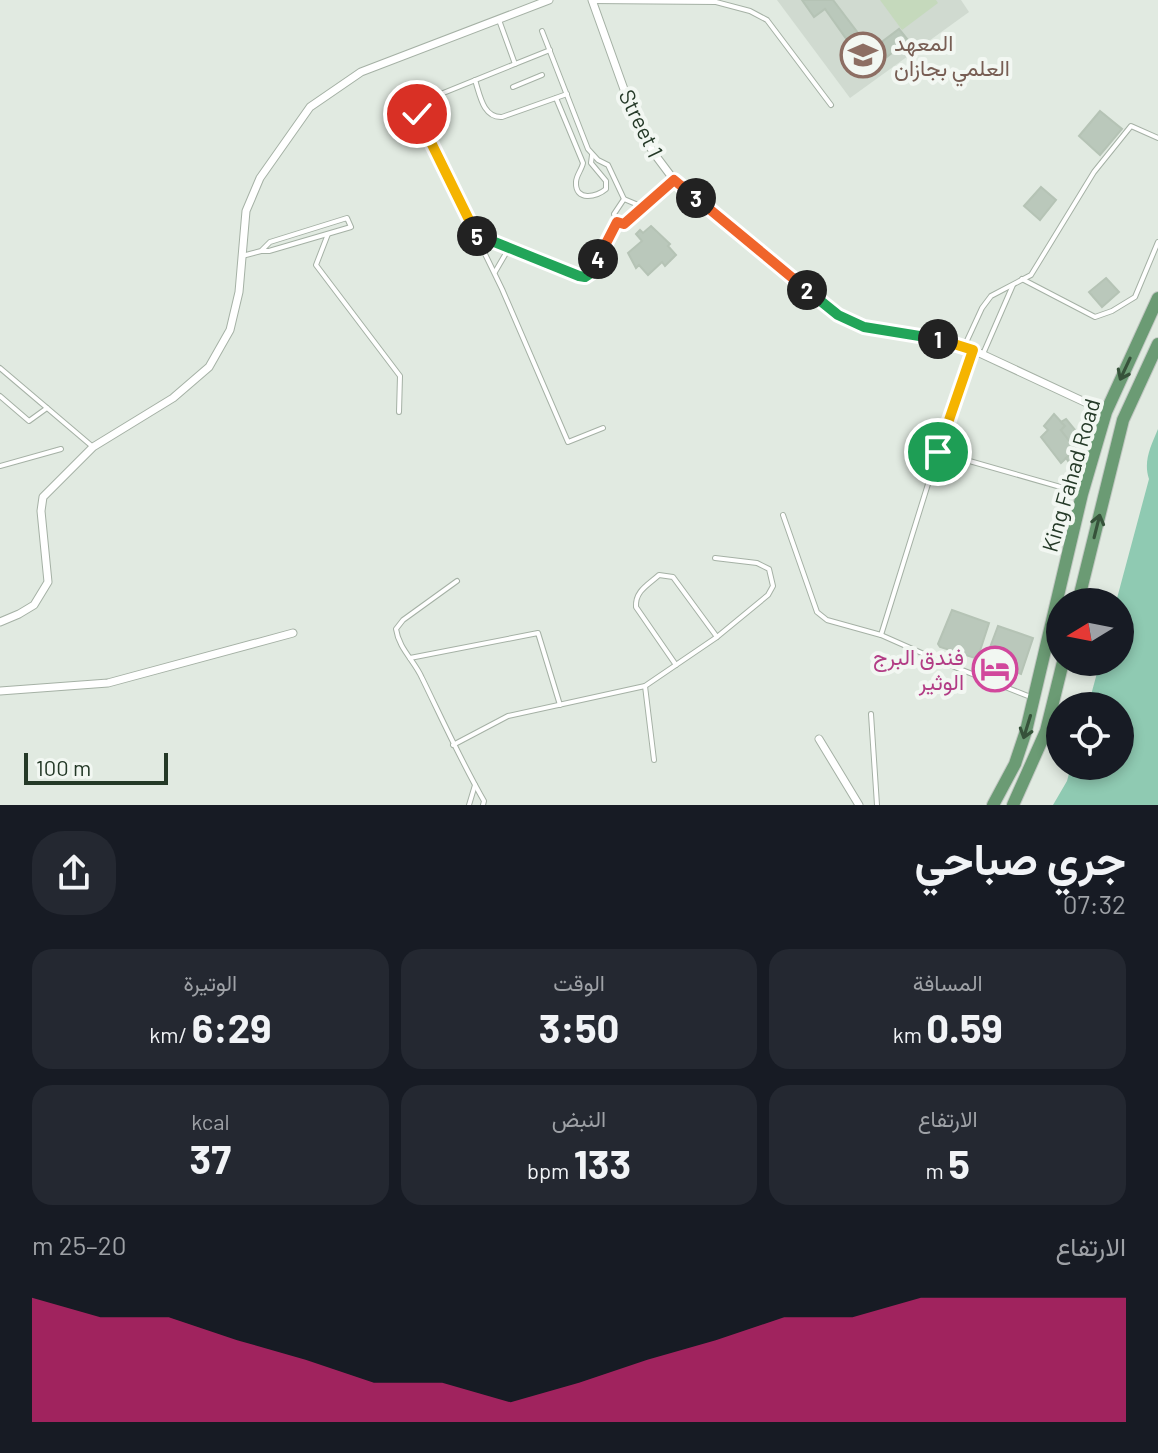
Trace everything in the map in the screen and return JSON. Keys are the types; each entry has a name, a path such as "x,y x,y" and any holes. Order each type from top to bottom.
{"main road":[{"name":"King Fahad Road","path":"993,805 1015,764 1035,699 1082,494 1106,412 1158,298"},
{"name":"King Fahad Road","path":"1081,588 1123,420 1158,344"},
{"path":"1106,412 1123,420"},
{"path":"1013,805 1046,731 1060,676"}],"street":[{"path":"0,622 34,605 48,582 41,511 43,497 93,447 173,398 209,367 230,330 239,292 246,211 260,178 310,107 361,72 549,0"},
{"name":"Street 1","path":"592,0 635,120 674,180 838,315 864,327 925,335 973,350 1106,412"},
{"path":"0,691 108,683 293,633"},
{"path":"819,739 859,805"}],"lane":[{"path":"592,0 716,2 750,11 767,20 831,105"},
{"path":"499,20 515,64"},
{"path":"542,31 592,155 591,163 606,181 606,189 598,196 588,197 579,192 576,184 583,163 556,98"},
{"path":"550,50 421,102 417,114 481,244 568,442 603,428"},
{"path":"513,87 542,75"},
{"path":"475,80 488,114 494,117 502,117 567,94"},
{"path":"964,347 991,296 1031,275 1094,172 1131,126 1158,138"},
{"path":"592,155 608,165 624,199 643,207"},
{"path":"617,222 624,224 674,180"},
{"path":"481,244 492,241 585,277 591,273 617,222 614,214 624,199"},
{"path":"242,256 269,251 351,227 347,218 270,242 261,251"},
{"path":"328,234 316,265 400,376 399,412"},
{"path":"1022,279 1095,317 1135,297 1158,242"},
{"path":"494,273 509,248"},
{"path":"983,355 1014,283"},
{"path":"881,635 973,350"},
{"path":"0,368 93,447"},
{"path":"0,396 29,421 47,408"},
{"path":"0,466 61,449"},
{"path":"938,452 1082,494"},
{"path":"783,515 817,612 827,620 881,635 1035,699"},
{"path":"453,745 508,716 645,686 717,637 768,595 773,586 769,569 757,563 715,558"},
{"path":"677,665 636,607 635,599 639,591 659,575 673,577 717,637"},
{"path":"457,581 403,620 396,629 398,643 420,673 483,805"},
{"path":"409,658 538,633 560,705"},
{"path":"645,686 654,760"},
{"path":"871,714 877,805"},
{"path":"469,805 475,785"}],"shaded area":[{"name":"المعهد العلمي بجازان","path":"777,0 961,0 969,12 850,98"},
{"path":"880,0 936,0 938,3 902,30"},
{"path":"1158,429 1158,805 1053,805 1067,780 1134,780 1134,692 1092,692 1096,676 1134,676 1134,588 1120,588 1149,479 1149,454"}],"building":[{"path":"802,0 833,0 871,50 899,29 908,40 869,71 825,9 814,17"},
{"path":"1100,111 1122,129 1100,155 1079,136"},
{"path":"1041,187 1056,200 1040,220 1024,206"},
{"path":"651,226 670,244 668,246 676,255 665,266 662,262 648,275 639,265 636,268 628,253 642,241 636,234 640,230 643,233"},
{"path":"1106,278 1119,292 1102,307 1089,292"},
{"path":"1054,414 1065,426 1061,430 1076,449 1061,463 1041,437 1048,430 1044,426"},
{"path":"1066,419 1079,441 1074,447 1061,430 1065,426 1061,422"},
{"path":"1073,451 1078,458 1070,464 1066,458"},
{"path":"952,610 989,623 978,657 938,644"},
{"path":"998,626 1033,638 1021,674 985,661"}],"place":[{"name":"المعهد العلمي بجازان","path":"863,55"},
{"name":"فندق البرج الوثير","path":"995,669"}],"route":[{"path":"417,114 481,244 492,241 585,277 591,273 617,222 624,224 674,180 838,315 864,327 925,335 973,350 938,452"}]}
